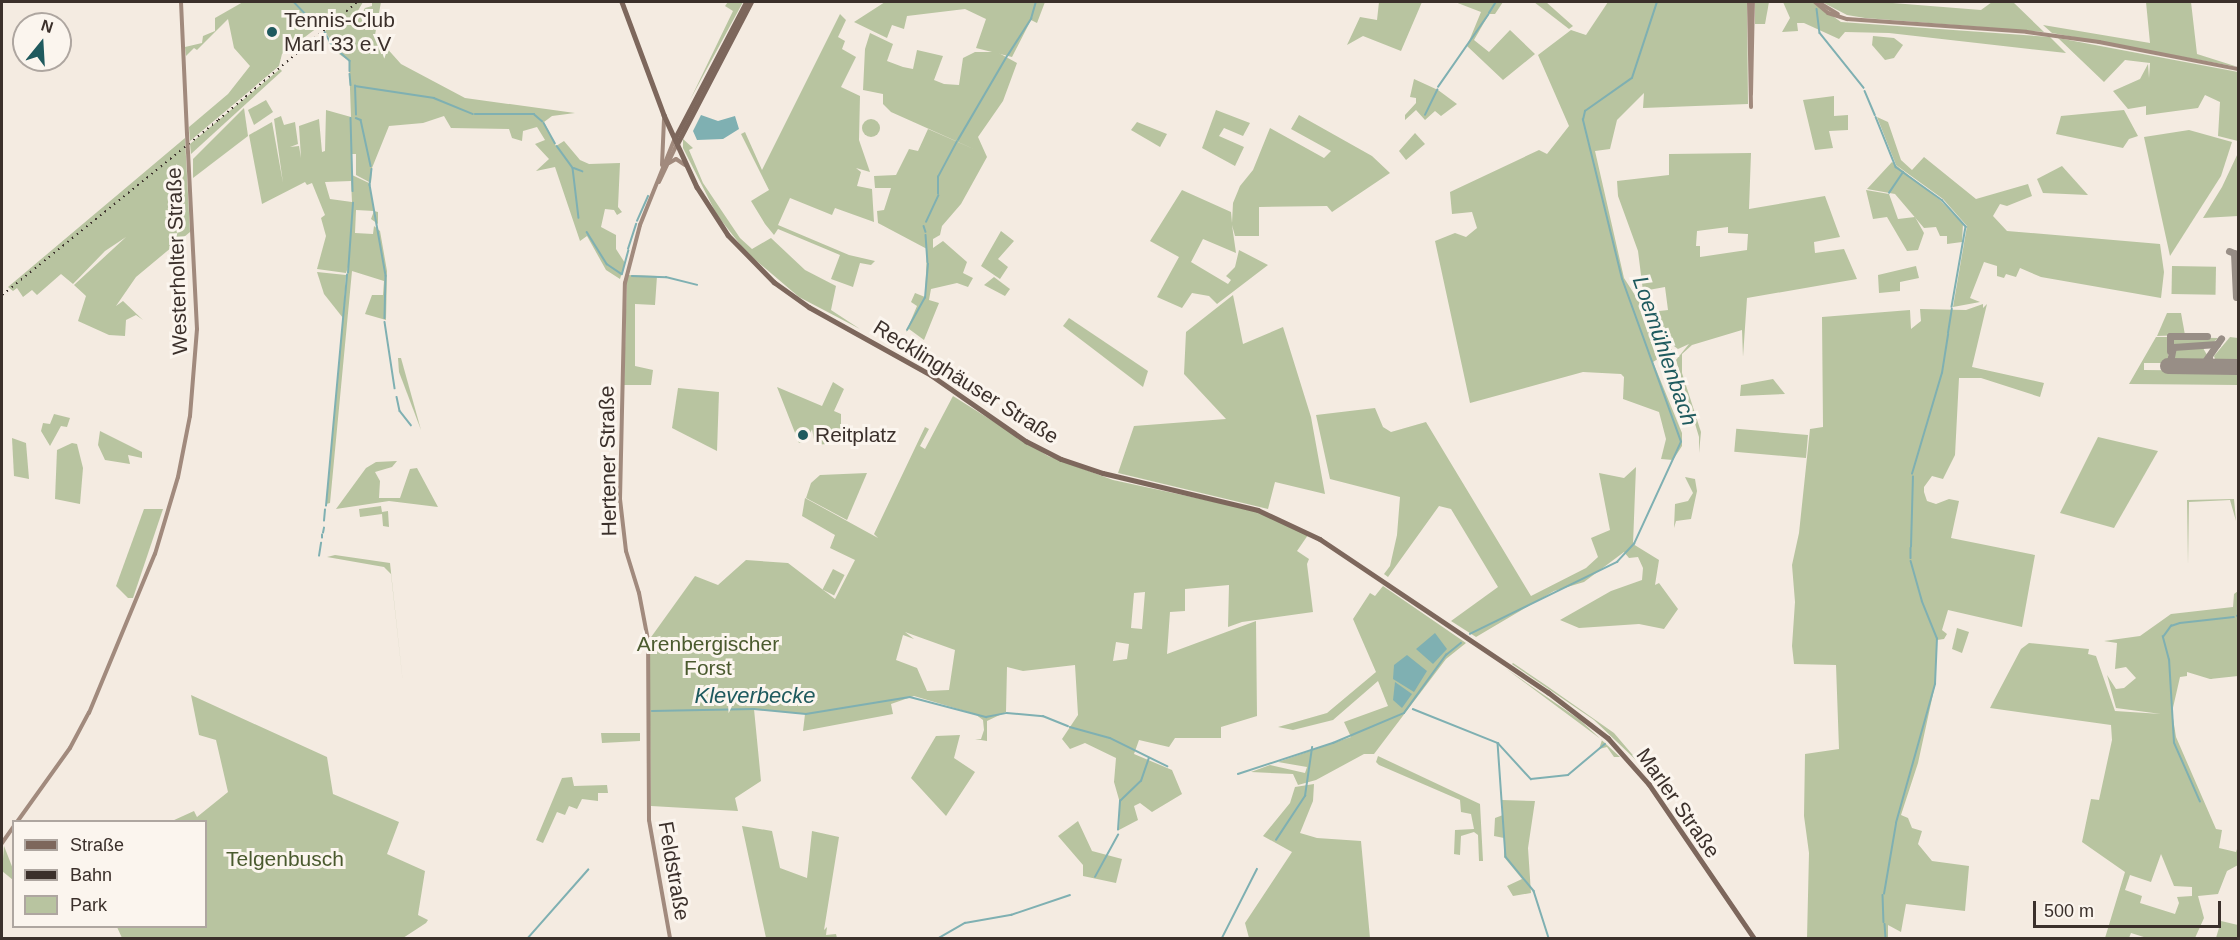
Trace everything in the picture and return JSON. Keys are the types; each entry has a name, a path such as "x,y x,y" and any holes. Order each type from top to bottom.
{"main road":[{"name":"Westerholter Straße","path":"18,820 73,742 102,684 155,554 188,431 197,329 181,2"},
{"name":"Recklinghäuser Straße","path":"622,2 664,115 687,166 728,236 774,282 810,307 931,375 1026,441 1090,470 1284,519 1320,539 1471,641"},
{"path":"676,141 683,121 746,2"},
{"path":"676,141 751,2"},
{"path":"1750,32 1751,106 1751,2"},
{"path":"1816,2 1836,16 1859,20 2027,32 2132,48 2238,69"},
{"path":"661,170 665,144 664,115"},
{"path":"667,122 675,127 683,121"},
{"name":"Hertener Straße","path":"648,808 648,640 639,593 626,551 620,499 625,283 640,225 669,163 676,141"},
{"name":"Hertener Straße","path":"656,188 661,170 676,141"},
{"path":"669,163 676,159 687,166"},
{"name":"Marler Straße","path":"1471,641 1565,704 1616,745 1649,784 1754,939"},
{"name":"Feldstraße","path":"648,808 670,939"},
{"path":"2,843 12,829"}],"green space":[{"path":"243,2 363,2 352,21 355,25 365,8 372,6 372,2 381,2 375,35 401,64 465,98 575,113 552,116 544,122 556,146 564,141 580,160 589,164 620,163 618,207 622,212 617,215 614,210 605,209 601,227 616,235 616,249 625,263 620,279 606,270 587,236 580,241 555,167 536,171 549,159 535,144 545,140 537,127 523,131 522,141 512,138 509,129 451,128 444,116 423,123 389,126 372,168 371,183 356,175 356,154 352,154 352,175 369,183 374,211 356,210 355,233 373,234 374,226 380,231 387,271 386,320 365,314 372,295 383,295 384,281 352,271 330,503 326,504 348,267 346,273 317,269 326,236 321,218 325,215 312,183 307,185 305,182 262,204 249,135 272,122 283,183 274,119 281,116 284,125 295,122 298,144 290,147 299,146 301,158 299,126 319,119 322,152 325,151 326,110 351,117 349,61 339,54 325,31 333,24 329,19 282,54 279,66 190,141 189,127 228,94 250,66 234,48 228,19 197,50 194,48 186,56 185,47 202,43 203,36 215,31 215,18","holes":["351,181 352,202 330,199 325,182"]},
{"path":"728,2 743,2 690,100 733,11 725,6"},
{"path":"885,2 1045,2 1037,23 1031,20 1012,57 976,48 986,19 965,9 907,16 904,29 892,25 887,38 854,22"},
{"path":"1379,2 1422,2 1401,51 1363,36 1347,45 1360,17 1377,20"},
{"path":"1455,2 1503,2 1495,14 1489,14 1474,40 1489,52 1510,30 1535,54 1503,80 1467,46 1481,12"},
{"path":"1534,2 1546,2 1573,26 1569,29"},
{"path":"1608,2 1747,2 1748,104 1643,108 1644,93 1617,120 1610,149 1595,151 1624,278 1658,331 1651,312 1668,310 1665,287 1643,291 1638,251 1618,196 1617,181 1669,175 1669,154 1751,153 1749,209 1825,196 1840,237 1814,242 1815,253 1844,249 1857,279 1747,298 1743,357 1742,330 1692,345 1682,354 1682,373 1701,432 1699,453 1699,437 1676,360 1689,344 1678,349 1663,338 1672,350 1653,362 1682,433 1682,446 1673,460 1661,459 1666,439 1659,412 1623,399 1624,377 1621,374 1583,372 1470,403 1435,241 1455,233 1466,237 1477,228 1472,212 1452,214 1450,192 1539,150 1547,154 1569,126 1538,55 1571,30 1586,35","holes":["1728,227 1728,233 1748,234 1747,250 1700,257 1700,246 1696,246 1697,231"]},
{"path":"1755,2 1769,2 1765,24 1755,24"},
{"path":"1783,2 1813,2 1841,22 2050,37 2066,53 1889,33 1845,32 1839,39 1804,23 1797,23 1798,31 1782,32 1790,18"},
{"path":"1822,2 1880,2 1981,10 1992,2 2013,2 2044,32 1865,18 1847,15"},
{"path":"2146,2 2191,2 2197,54 2238,67 2052,33 2043,25 2150,43"},
{"path":"840,14 846,20 838,37 845,41 842,49 856,57 841,87 860,96 859,140 870,172 856,168 861,172 857,186 872,189 874,222 835,208 832,215 790,198 778,225 849,255 875,261 871,265 860,263 853,287 831,279 840,255 778,229 774,235 765,224 751,201 769,190 741,134 745,132 762,170"},
{"path":"870,33 893,44 887,61 903,67 913,69 917,50 943,56 934,80 944,84 959,85 963,58 975,52 997,52 1017,63 1003,101 978,137 987,157 961,204 942,226 940,235 933,239 933,248 943,241 967,262 963,273 973,278 968,287 957,283 931,289 929,300 939,303 924,340 909,329 906,332 917,306 911,302 915,293 925,297 927,249 878,223 877,211 884,210 891,188 875,188 874,176 896,175 909,149 918,151 928,129 976,150 891,112 883,104 883,94 863,90 865,49"},
{"path":"1873,36 1894,38 1903,45 1894,58 1885,60 1872,45"},
{"path":"2058,38 2238,72 2238,141 2218,136 2220,102 2205,95 2198,108 2146,115 2146,106 2128,109 2113,91 2140,79 2148,64 2149,78 2150,63 2125,60 2104,82"},
{"path":"280,69 282,71 191,154 190,144"},
{"path":"1414,79 1438,90 1457,104 1441,116 1435,111 1425,120 1416,110 1405,120 1405,115 1416,103 1416,98 1410,97"},
{"path":"1834,96 1834,116 1848,115 1848,130 1829,131 1833,148 1815,150 1803,100"},
{"path":"266,100 273,112 254,125 248,110"},
{"path":"244,108 248,136 193,178 193,159"},
{"path":"1216,110 1250,123 1243,136 1224,128 1219,136 1244,147 1235,166 1202,148"},
{"path":"2124,110 2138,136 2129,139 2123,148 2056,134 2061,116"},
{"path":"1299,115 1372,156 1390,173 1332,212 1327,206 1259,207 1259,236 1235,236 1232,225 1236,253 1203,239 1191,262 1228,284 1231,280 1226,276 1235,267 1239,250 1268,265 1217,304 1209,296 1192,293 1182,308 1157,297 1179,257 1150,241 1182,190 1231,212 1232,223 1233,203 1240,186 1253,170 1270,128 1324,158 1331,151 1291,129"},
{"path":"1877,117 1888,122 1901,160 1912,170 1924,157 1976,199 2028,184 2032,196 2007,206 2000,204 1993,216 2007,231 2160,244 2164,272 2161,298 2041,277 2020,268 2016,277 2006,274 2004,278 1997,276 1997,266 1984,262 1970,298 1980,302 1953,307 1967,226 1943,199 1896,165"},
{"path":"871,119 877,122 880,128 877,134 871,137 865,134 862,128 865,122"},
{"path":"1137,122 1167,134 1160,147 1131,130"},
{"path":"2189,130 2232,142 2221,176 2170,256 2144,137"},
{"path":"1415,133 1425,144 1406,160 1399,151"},
{"path":"185,138 190,232 136,277 116,306 123,301 143,320 136,315 126,320 125,336 109,335 78,321 86,296 74,285 126,237 105,251 73,284 61,274 37,295 32,290 23,297 17,288 13,291 8,287"},
{"path":"683,139 693,148 689,150 703,183 740,238 752,249 771,238 805,270 836,286 831,310 860,329 799,297 746,252 717,215 683,148"},
{"path":"2238,153 2238,216 2203,218 2222,187"},
{"path":"1892,162 1940,200 1963,224 1962,242 1947,244 1947,236 1940,236 1936,227 1924,228 1895,194 1867,189"},
{"path":"2062,166 2088,195 2043,193 2037,179"},
{"path":"1866,190 1889,194 1898,219 1915,217 1924,233 1918,250 1907,251 1887,217 1873,219"},
{"path":"374,211 378,212 378,224 371,219"},
{"path":"1001,231 1014,241 998,259 1008,267 1000,279 981,266"},
{"path":"1916,266 1919,278 1900,282 1900,291 1879,293 1878,275"},
{"path":"2172,266 2216,267 2216,295 2172,294"},
{"path":"317,272 346,275 343,318 324,294"},
{"path":"627,275 657,276 655,305 635,304 635,366 653,370 651,385 624,385"},
{"path":"994,277 1010,289 1005,296 984,285"},
{"path":"1233,295 1243,344 1283,327 1311,417 1325,494 1275,482 1268,509 1118,473 1134,426 1226,419 1184,374 1186,332"},
{"path":"1983,304 1983,308 1987,304 1972,367 2044,383 2040,397 1981,378 1959,378 1955,455 1943,479 1932,476 1924,487 1924,492 1927,501 1936,504 1949,499 1959,501 1951,538 2035,555 2022,627 1948,610 1942,630 1947,634 1944,639 1937,640 1935,685 1918,763 1901,815 1908,818 1912,828 1922,831 1918,844 1932,861 1969,866 1965,911 1906,904 1901,932 1888,925 1888,938 1807,938 1809,853 1804,816 1805,754 1839,749 1836,665 1794,664 1792,646 1795,602 1792,565 1799,533 1810,429 1823,427 1822,317 1910,310 1911,329 1921,321 1920,309 1966,310"},
{"path":"2167,313 2181,313 2185,335 2157,336"},
{"path":"1069,318 1148,371 1143,387 1063,326"},
{"path":"2156,337 2168,337 2168,363 2144,363 2144,370 2238,371 2238,385 2129,384"},
{"path":"2172,337 2218,338 2211,345 2173,345"},
{"path":"2230,337 2238,338 2238,363 2216,362 2214,356"},
{"path":"2177,348 2203,348 2207,355 2202,363 2175,362 2171,352"},
{"path":"398,358 401,358 421,430 399,372"},
{"path":"1773,379 1785,394 1740,396 1741,385"},
{"path":"833,382 844,389 834,411 841,414 841,442 827,432 827,444 815,445 812,429 807,441 799,443 777,387 822,406"},
{"path":"678,388 719,392 717,451 672,428"},
{"name":"Arenbergischer Forst","path":"953,396 1048,456 1113,480 1266,513 1308,535 1297,551 1309,559 1307,564 1313,612 1242,622 1228,627 1229,585 1185,589 1185,611 1170,612 1167,654 1256,621 1257,716 1221,727 1221,738 1175,738 1169,747 1139,740 1134,754 1172,770 1182,794 1152,812 1140,803 1134,806 1138,820 1119,830 1120,803 1114,782 1116,758 1085,743 1070,749 1062,739 1078,715 1075,665 1023,671 1007,667 1006,712 987,721 987,741 975,739 981,739 984,730 983,720 975,714 914,696 891,704 893,714 803,731 805,714 754,709 761,781 735,798 738,811 651,806 649,640 695,576 718,585 746,560 788,563 835,599 855,560 830,548 835,535 802,516 805,498 878,538 874,534 925,427 929,429 920,446 925,449","holes":["1145,592 1142,629 1131,628 1134,593","905,632 955,650 949,690 927,691 917,668 896,660 903,635 914,639","1116,642 1129,644 1127,659 1113,661"]},
{"path":"1375,408 1383,427 1391,432 1426,422 1531,596 1586,568 1598,557 1591,538 1610,530 1599,473 1624,478 1636,467 1633,544 1659,560 1655,585 1659,583 1678,609 1664,629 1639,624 1579,628 1560,620 1611,591 1642,580 1643,568 1638,557 1629,558 1624,552 1584,582 1554,591 1476,637 1451,621 1498,587 1451,509 1439,506 1388,577 1384,574 1390,566 1397,535 1400,497 1330,479 1316,415"},
{"path":"54,414 70,418 67,427 61,426 50,446 41,431 43,423 50,424"},
{"path":"1736,429 1808,435 1806,458 1734,452"},
{"path":"100,431 142,452 142,458 128,455 130,464 105,460 98,445"},
{"path":"2098,437 2158,451 2114,528 2060,513"},
{"path":"12,438 26,443 29,479 14,476"},
{"path":"72,443 77,444 83,468 80,504 55,499 57,450"},
{"path":"397,461 392,467 375,472 380,481 379,498 400,498 410,469 417,468 438,507 389,501 336,509 366,468 376,462"},
{"path":"867,473 847,520 806,498 811,483 820,475"},
{"path":"1685,477 1695,479 1697,491 1691,519 1676,521 1674,528 1675,504 1688,501 1693,493"},
{"path":"2234,499 2236,521 2230,500 2189,502 2188,565 2187,500"},
{"path":"381,506 382,512 388,511 389,527 383,526 382,514 360,517 359,509"},
{"path":"144,509 163,509 133,598 128,598 116,586"},
{"path":"335,555 390,563 405,702 391,574 384,567 327,557"},
{"path":"833,569 845,575 834,595 823,589"},
{"path":"1383,586 1466,643 1446,659 1374,754 1364,754 1316,780 1298,785 1293,774 1251,772 1270,765 1305,773 1307,767 1278,762 1351,737 1344,722 1388,706 1378,681 1333,720 1293,730 1278,727 1327,713 1376,672 1353,619 1370,593 1375,596"},
{"path":"2238,591 2238,676 2210,679 2187,672 2187,676 2180,677 2172,712 2176,737 2216,829 2222,830 2219,848 2236,852 2238,846 2238,865 2227,871 2218,894 2198,896 2204,918 2195,938 2147,938 2131,933 2129,938 2105,938 2125,872 2082,842 2091,799 2099,800 2112,740 2111,725 1990,708 2021,649 2029,643 2089,649 2088,654 2096,656 2115,711 2161,714 2116,708 2107,675 2116,689 2124,688 2136,678 2126,667 2115,669 2117,643 2104,641 2140,636 2171,614 2233,607 2234,594","holes":["2161,854 2174,886 2192,887 2192,896 2177,897 2179,903 2175,914 2140,903 2142,896 2125,890 2130,875 2151,882"]},
{"path":"1957,628 1969,632 1962,653 1952,649"},
{"path":"1512,664 1614,733 1637,760 1652,749 1638,762 1594,720"},
{"path":"1505,668 1580,720 1600,739"},
{"name":"Telgenbusch","path":"191,695 327,757 333,794 399,822 387,854 425,871 418,915 428,920 426,923 403,938 122,938 117,928 207,928 207,820 174,820 194,811 197,817 228,792 216,740 199,735"},
{"path":"601,733 640,733 640,741 602,743"},
{"path":"960,735 954,758 975,772 946,816 911,778 936,736"},
{"path":"1602,740 1620,757 1614,757 1607,747 1599,749"},
{"path":"1378,756 1480,804 1483,861 1479,861 1478,835 1474,832 1461,836 1460,855 1454,854 1455,830 1474,829 1471,814 1461,812 1460,800 1379,765 1376,762"},
{"path":"572,777 574,786 607,785 608,793 598,793 598,801 582,799 577,809 569,806 565,815 557,812 543,843 536,840 562,778"},
{"path":"1314,784 1313,801 1300,833 1317,838 1361,841 1370,938 1249,938 1245,923 1292,852 1263,836 1290,803 1295,787"},
{"path":"1502,800 1535,801 1528,848 1531,893 1513,896 1507,886 1522,879 1504,857 1504,838 1494,836 1495,818 1503,815"},
{"path":"1078,821 1092,851 1122,859 1116,883 1083,876 1083,865 1058,836"},
{"path":"742,826 772,831 780,868 807,878 812,831 839,837 824,930 827,927 826,935 836,934 837,938 766,938"},
{"path":"4,846 12,866 12,879 2,871"},
{"path":"2221,921 2238,925 2238,938 2216,938"}],"water":[{"path":"701,115 718,121 735,116 739,129 723,139 697,140 693,131"},
{"path":"1435,633 1447,649 1433,664 1416,649"},
{"path":"1407,655 1427,671 1414,692 1393,679 1394,665"},
{"path":"1395,682 1412,694 1402,708 1393,700"}],"waterway":[{"path":"294,2 317,26"},
{"path":"1008,55 1031,19 1036,2"},
{"path":"1489,13 1496,2"},
{"name":"Loemühlenbach","path":"1470,634 1617,562 1634,544 1681,442 1622,279 1583,120 1585,111 1632,78 1657,2"},
{"path":"1817,9 1820,33 1864,88"},
{"path":"1438,87 1488,15"},
{"path":"325,32 332,45"},
{"path":"334,47 350,61 350,71"},
{"path":"958,140 1007,56"},
{"path":"350,74 351,85"},
{"path":"356,115 355,86 434,98 473,114"},
{"path":"1425,115 1437,90"},
{"path":"1865,91 1875,115"},
{"path":"475,114 534,114 542,121"},
{"path":"1876,117 1896,167 1942,200 1966,227 1952,307"},
{"path":"351,118 353,191"},
{"path":"356,118 361,120 371,166"},
{"path":"544,123 555,143"},
{"path":"938,194 938,177 957,142"},
{"path":"557,146 573,168 579,218"},
{"path":"574,168 582,171"},
{"path":"372,169 370,185 386,276 385,318"},
{"path":"1889,193 1903,172"},
{"path":"637,221 648,196"},
{"path":"926,222 938,196"},
{"path":"348,273 353,203"},
{"path":"628,249 636,224"},
{"path":"924,226 926,232"},
{"path":"587,232 607,264 622,274 628,251"},
{"path":"926,235 928,262"},
{"path":"907,330 925,298 928,264"},
{"path":"326,506 347,275"},
{"path":"632,276 666,277 697,285"},
{"path":"1948,333 1952,309"},
{"path":"385,322 395,388"},
{"path":"1912,474 1942,373 1948,334"},
{"path":"397,397 400,411 411,425"},
{"path":"1911,547 1913,477"},
{"path":"324,521 325,510"},
{"path":"323,533 324,528"},
{"path":"319,556 321,543"},
{"path":"1911,548 1911,558"},
{"path":"1911,561 1922,600"},
{"path":"1896,823 1935,684 1937,639 1922,602"},
{"path":"2200,802 2174,743 2169,660 2163,637 2171,626 2180,623 2234,617"},
{"name":"Loemühlenbach","path":"1238,774 1333,743 1404,713 1446,655 1461,643"},
{"name":"Kleverbecke","path":"652,711 754,709 806,714 910,697 986,717 1007,713 1043,716 1068,726"},
{"path":"1413,709 1498,743 1506,857 1534,891 1549,938"},
{"name":"Kleverbecke","path":"1070,727 1110,738 1167,766"},
{"path":"1498,743 1531,779 1568,775 1605,744"},
{"path":"1276,840 1305,796 1312,748"},
{"name":"Loemühlenbach","path":"1118,830 1120,801 1141,781 1149,758"},
{"path":"1884,894 1896,824"},
{"name":"Loemühlenbach","path":"1095,877 1118,835"},
{"path":"1222,938 1257,869"},
{"path":"528,938 588,870"},
{"name":"Loemühlenbach","path":"939,938 965,923 1011,915 1070,895"},
{"path":"1883,895 1884,922"},
{"path":"1885,924 1886,938"}],"taxiway":[{"path":"2229,251 2234,253 2236,297"},
{"path":"2170,351 2170,336 2207,336"},
{"path":"2201,367 2221,338"},
{"path":"2177,367 2170,362 2173,347 2217,344"},
{"path":"2209,358 2209,364 2216,367"}],"runway":[{"path":"2168,366 2238,367"}],"railway":[{"path":"2,295 218,120 357,2"}],"place":[{"name":"Tennis-Club Marl 33 e.V","path":"272,32"},
{"name":"Reitplatz","path":"803,435"}]}
